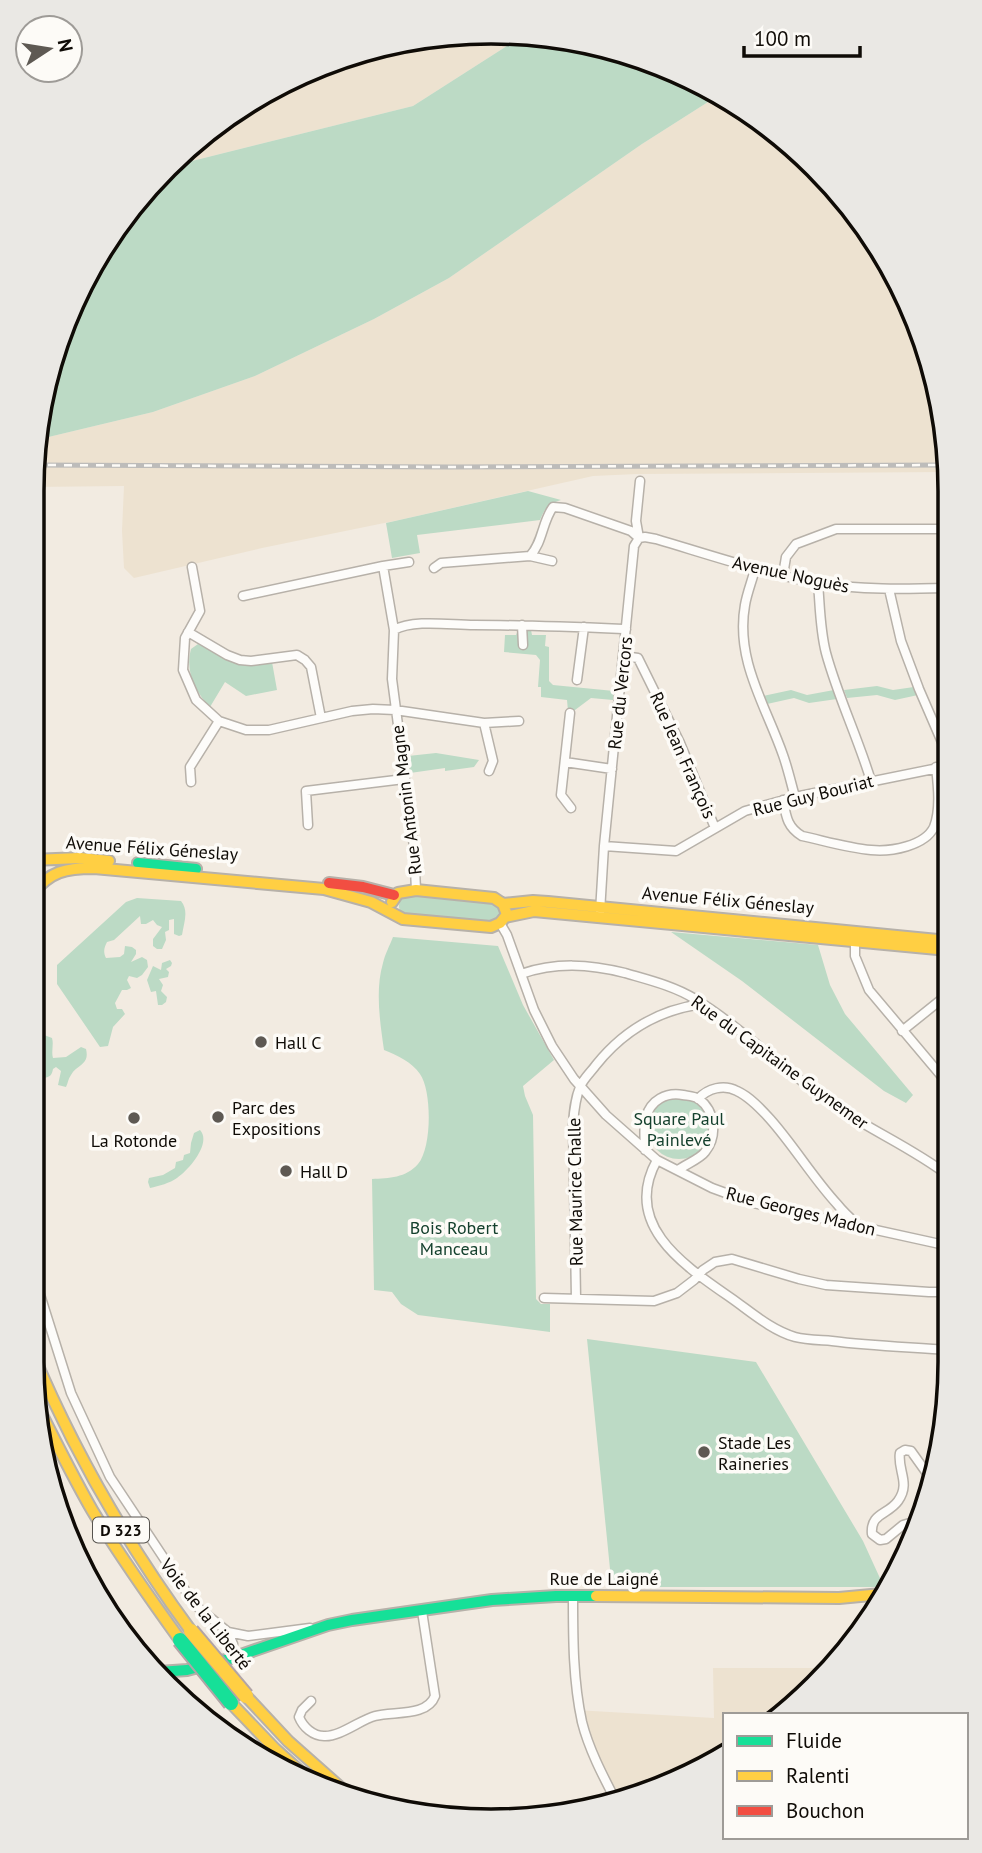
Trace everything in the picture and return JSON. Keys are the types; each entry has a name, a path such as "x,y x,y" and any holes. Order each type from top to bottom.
{"main road":[{"name":"Avenue Félix Géneslay","path":"44,860 80,858 173,866 354,885 394,895"},
{"name":"Avenue Félix Géneslay","path":"44,880 60,871 94,868 324,889 343,892 371,902 402,919 491,927 503,915 533,901 600,912 855,936 938,940"},
{"path":"393,913 394,895 404,890 415,890 494,898 503,915"},
{"name":"Avenue Félix Géneslay","path":"855,936 938,948"},
{"name":"Voie de la Liberté","path":"45,1382 62,1422 101,1497 158,1586 186,1636 231,1703 287,1760"},
{"name":"Voie de la Liberté","path":"49,1430 77,1485 139,1584 288,1741 332,1780"},
{"name":"Rue de Laigné","path":"169,1671 187,1670 229,1659 328,1625 492,1600 573,1596 839,1598 872,1595"}],"street":[{"name":"Rue du Vercors","path":"600,912 604,846 634,546 639,538 636,521 640,481"},
{"name":"Avenue Noguès","path":"530,556 536,549 553,507 565,508 620,527 639,538 656,538 755,569 818,583 857,588 938,588"},
{"path":"783,575 786,557 796,544 836,529 938,529"},
{"path":"434,568 441,563 530,556 552,561"},
{"path":"243,596 409,562"},
{"name":"Rue Antonin Magne","path":"383,566 394,630 391,679 414,847 415,890"},
{"path":"192,567 200,611 185,638 183,670 196,700 219,721 246,730 269,730 352,711 395,710 484,723 519,721"},
{"path":"755,569 744,606 748,667 783,754 795,797"},
{"path":"818,583 826,651 871,781"},
{"path":"889,589 901,641 938,734"},
{"path":"394,630 420,624 626,629"},
{"path":"522,625 523,645"},
{"path":"577,680 584,627"},
{"path":"188,632 240,660 297,655 305,660 311,667 321,718"},
{"name":"Rue Jean François","path":"623,656 638,659 680,743 715,828"},
{"path":"570,713 561,795 571,808"},
{"path":"191,782 190,767 219,721"},
{"path":"484,723 493,761 489,772"},
{"path":"565,762 612,769"},
{"path":"936,767 938,788"},
{"name":"Rue Guy Bouriat","path":"604,846 676,851 745,811 795,797 936,767"},
{"path":"308,825 306,791 404,779"},
{"path":"783,800 786,817 793,830 802,836 872,850 904,847 926,838 935,825 938,805"},
{"path":"503,915 507,935 534,1010 552,1046 580,1086 606,1115 657,1160 651,1171 647,1201 650,1218 659,1238 673,1255 772,1327 796,1337 938,1349"},
{"path":"855,936 855,956 869,990 938,1073"},
{"name":"Rue du Capitaine Guynemer","path":"521,974 554,965 603,968 656,981 686,994 719,1015 835,1106 938,1168"},
{"path":"902,1031 938,1002"},
{"path":"580,1086 605,1053 637,1026 669,1011 702,1004"},
{"name":"Rue Maurice Challe","path":"576,1298 573,1124 574,1104 580,1086"},
{"path":"698,1099 709,1090 726,1087 736,1090 748,1099 784,1135 836,1204 860,1227"},
{"path":"645,1150 645,1119 652,1104 660,1097 670,1094 698,1099 712,1117 712,1140 701,1157 678,1170"},
{"name":"Rue Georges Madon","path":"657,1160 712,1188 753,1203 938,1244"},
{"path":"544,1298 654,1301 677,1293 715,1262 732,1259 826,1285 938,1292"},
{"path":"44,1307 71,1393 110,1477 195,1605 228,1632 248,1636 328,1625"},
{"path":"908,1524 886,1539 880,1540 872,1534 872,1524 878,1516 896,1504 902,1494 904,1482 898,1461 900,1453 911,1451 925,1470"},
{"path":"573,1596 575,1668 583,1724 612,1793"},
{"path":"311,1701 299,1717 309,1731 321,1737 374,1716 425,1708 432,1703 435,1696 422,1611"},
{"path":"228,1632 233,1644 229,1659"}],"shaded area":[{"path":"462,45 509,45 413,106 189,161 219,136 267,104 347,67 404,52"},
{"path":"710,101 763,136 827,196 878,267 915,347 930,404 937,472 593,476 134,578 124,568 124,486 44,487 48,437 153,412 255,376 374,319 449,278 642,144"},
{"path":"713,1668 817,1668 768,1713 723,1713 723,1744 715,1749 662,1775 607,1794 577,1725 575,1710 714,1718"}],"green space":[{"path":"509,45 578,52 607,59 662,78 710,101 642,144 449,278 374,319 255,376 153,412 48,437 52,404 67,347 90,293 136,219 189,161 413,106"},
{"path":"528,491 561,500 548,507 540,520 417,535 420,553 392,558 386,523"},
{"path":"518,630 531,630 532,635 546,635 545,646 549,647 549,681 553,685 614,691 613,700 591,698 575,710 568,711 567,700 541,697 541,687 538,687 540,660 536,655 504,652 505,635 516,635"},
{"path":"198,644 241,663 272,662 277,690 246,696 225,682 210,707 196,688 190,673 191,649"},
{"path":"877,686 893,690 914,687 918,695 895,700 877,695 847,698 844,690"},
{"path":"791,690 807,695 834,690 837,699 809,703 794,698 767,704 763,696"},
{"path":"436,753 479,760 474,767 410,773 408,756"},
{"path":"408,896 492,901 499,906 499,914 490,922 406,916 400,911 399,904 401,899"},
{"path":"137,898 181,901 185,913 182,935 174,934 174,919 169,920 169,930 165,932 166,940 162,949 157,949 153,946 153,939 162,927 153,920 141,924 140,916 114,940 107,942 104,950 106,958 120,957 124,954 125,946 132,947 136,954 131,962 142,957 147,960 148,967 137,978 129,976 127,980 131,988 122,990 115,1003 117,1009 122,1009 125,1014 113,1027 108,1046 100,1047 57,984 57,965 126,902"},
{"path":"671,932 818,945 830,985 845,1014 913,1095 906,1103 884,1091 742,981"},
{"name":"Bois Robert Manceau","path":"393,937 498,946 523,1005 554,1060 523,1086 533,1115 536,1299 541,1304 550,1304 550,1332 418,1315 401,1304 392,1292 374,1290 372,1179 403,1175 418,1164 426,1146 429,1119 427,1093 420,1074 409,1062 384,1050 379,984"},
{"path":"170,960 171,966 166,969 169,972 168,977 159,979 163,985 161,991 167,997 166,1002 158,1005 156,991 151,992 147,980 153,966 161,970 162,963"},
{"path":"44,1035 52,1038 53,1058 66,1057 81,1047 86,1049 85,1061 74,1071 66,1087 58,1085 61,1071 56,1067 44,1078"},
{"name":"Square Paul Painlevé","path":"679,1097 701,1106 710,1128 701,1150 679,1159 657,1150 648,1128 657,1106"},
{"path":"200,1130 203,1142 193,1163 174,1180 150,1188 149,1178 163,1175 175,1168 176,1162 183,1160 184,1155 190,1153 194,1133"},
{"name":"Stade Les Raineries","path":"587,1339 756,1362 863,1541 881,1580 877,1587 617,1587 611,1579"}],"railway":[{"path":"45,465 937,465"}],"traffic: fast":[{"path":"138,863 196,869"},
{"path":"169,1671 187,1670 229,1659 328,1625 352,1620 492,1600 596,1596"},
{"path":"180,1640 231,1703"}],"traffic: slow":[{"path":"44,860 80,858 109,861"},
{"path":"44,881 59,872 94,868 324,889 371,902 403,919 491,927 505,917"},
{"path":"392,902 398,893 416,890 494,898 503,904 506,912"},
{"path":"503,904 548,902 938,940"},
{"path":"505,917 534,911 938,949"},
{"path":"45,1381 103,1496 145,1565 191,1631"},
{"path":"49,1430 92,1510 180,1640"},
{"path":"596,1596 839,1598 872,1595"},
{"path":"191,1631 246,1696"},
{"path":"246,1696 288,1741 332,1780"},
{"path":"231,1703 287,1760"}],"traffic: jam":[{"path":"329,883 363,887 394,895"}],"place":[{"name":"Hall C","path":"261,1042"},
{"name":"Parc des Expositions","path":"218,1117"},
{"name":"La Rotonde","path":"134,1118"},
{"name":"Hall D","path":"286,1171"},
{"name":"Stade Les Raineries","path":"704,1452"}]}
